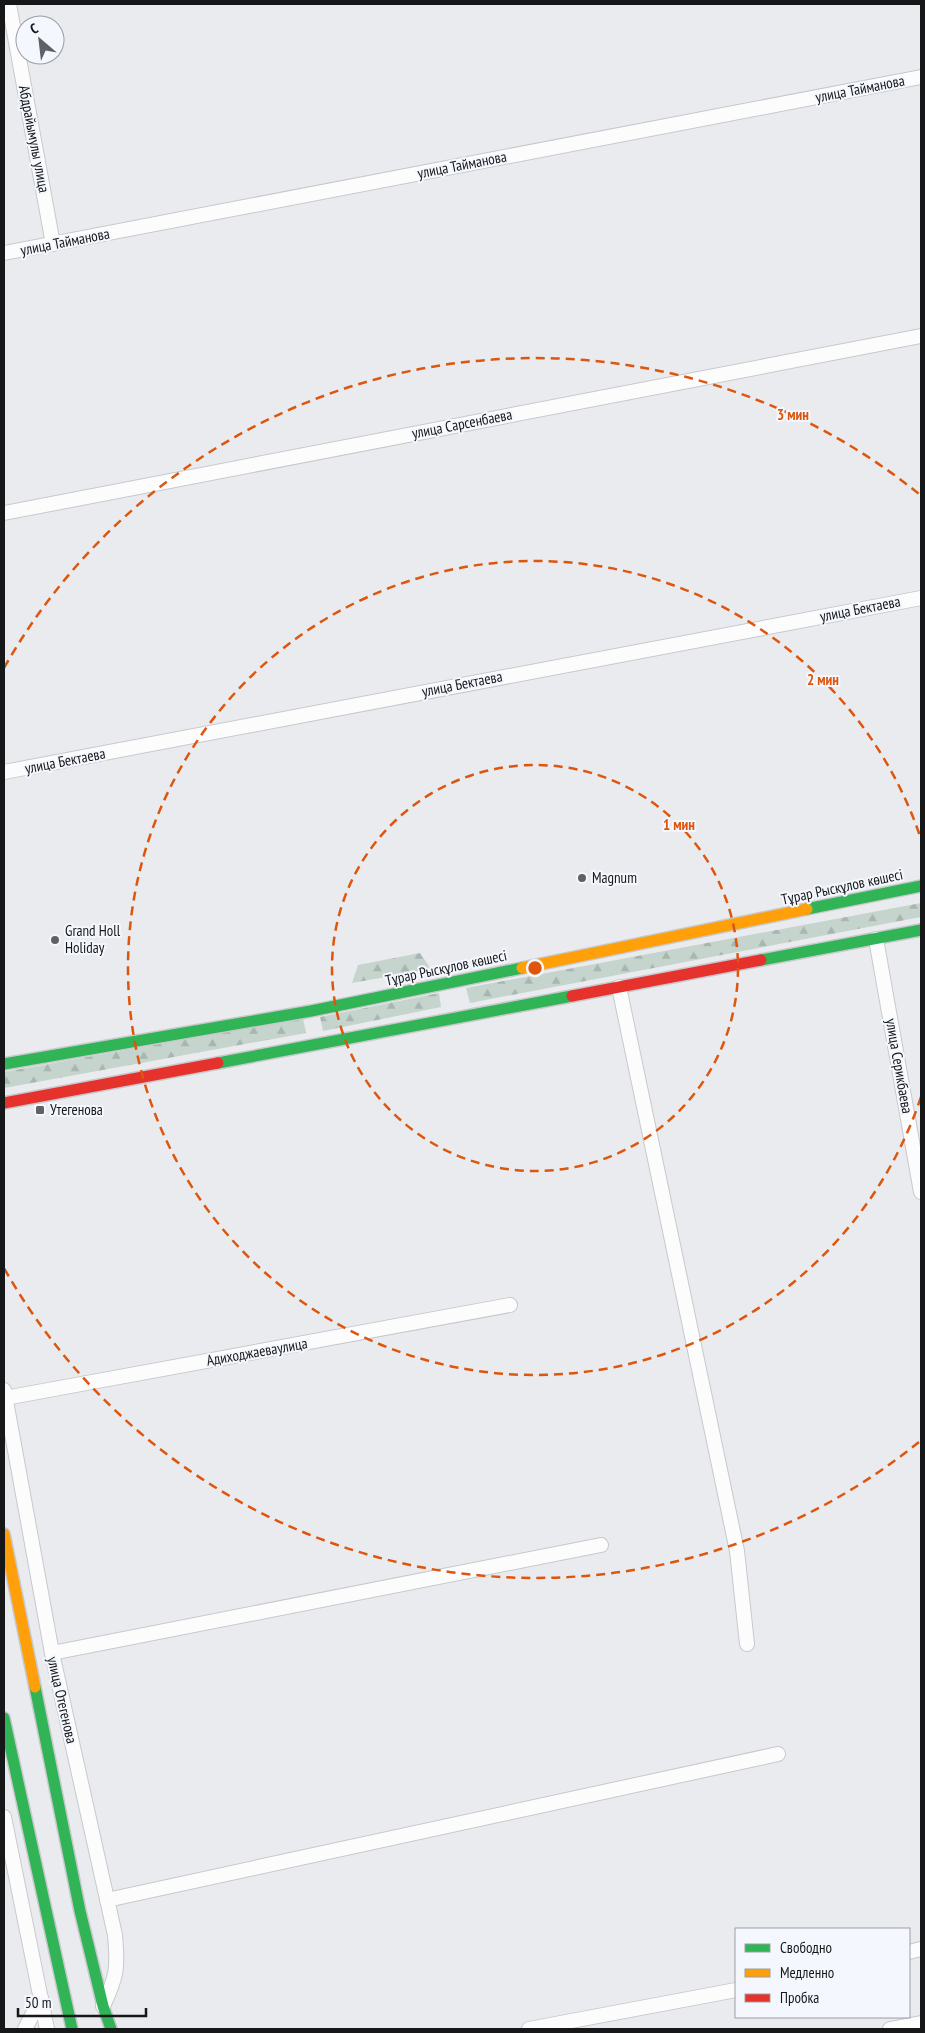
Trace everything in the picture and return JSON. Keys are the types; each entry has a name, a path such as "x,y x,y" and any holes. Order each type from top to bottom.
{"main road":[{"name":"Тұрар Рыскұлов көшесі","path":"4,1064 312,1015 447,988 921,886"},
{"path":"4,1102 454,1014 619,987 921,930"},
{"name":"улица Отегенова","path":"4,1534 74,1883 103,2006 111,2029"},
{"path":"4,1718 72,2029"}],"street":[{"name":"Абдрайымулы улица","path":"8,4 53,244"},
{"name":"улица Тайманова","path":"4,253 921,77"},
{"name":"улица Сарсенбаева","path":"4,512 921,336"},
{"name":"улица Бектаева","path":"4,772 921,598"},
{"name":"улица Серикбаева","path":"876,938 921,1192"},
{"path":"619,987 737,1551 747,1644"},
{"name":"Адиходжаеваулица","path":"5,1394 510,1305"},
{"name":"улица Отегенова","path":"5,1394 52,1653 115,1935 118,1967 115,1980 103,2006"},
{"path":"52,1653 601,1545"},
{"path":"107,1900 778,1754"},
{"path":"4,1817 47,2029"},
{"path":"529,2029 735,1990"},
{"path":"25,2029 41,1998"},
{"path":"890,2029 921,2023"}],"green space":[{"path":"921,903 921,917 470,1003 466,988"},
{"path":"420,953 431,969 352,983 358,965"},
{"path":"439,993 441,1007 323,1031 320,1017"},
{"path":"303,1018 306,1033 4,1088 4,1072"}],"traffic: fast":[{"path":"807,909 921,886"},
{"path":"761,960 921,930"},
{"path":"4,1064 311,1011 522,968"},
{"path":"218,1063 572,996"},
{"path":"35,1687 80,1911 103,2006 111,2029"},
{"path":"4,1718 72,2029"}],"traffic: slow":[{"path":"522,968 807,909"},
{"path":"4,1534 35,1687"}],"traffic: jam":[{"path":"572,996 761,960"},
{"path":"4,1103 218,1063"}],"place":[{"name":"Magnum","path":"582,878"},
{"name":"Grand Holl Holiday","path":"55,940"},
{"name":"Утегенова","path":"40,1110"}]}
